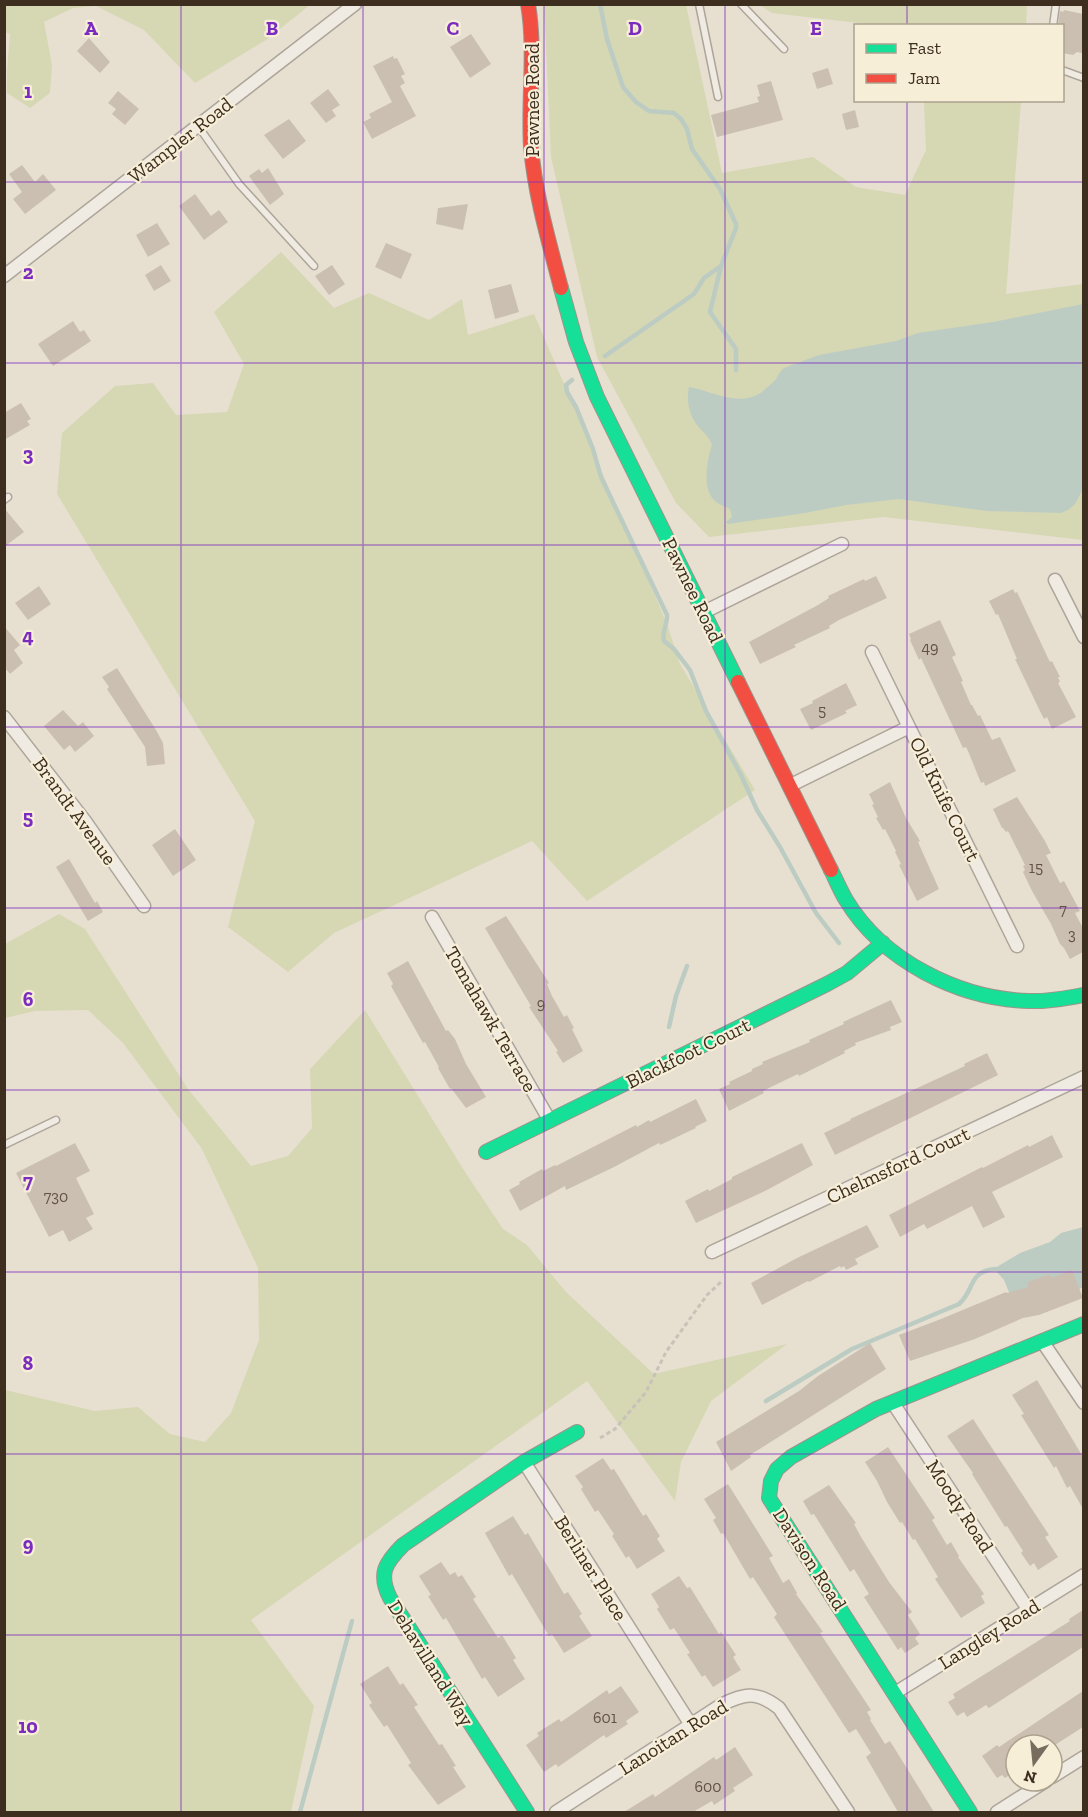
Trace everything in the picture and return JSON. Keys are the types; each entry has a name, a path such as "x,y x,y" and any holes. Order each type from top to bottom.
{"street":[{"name":"Wampler Road","path":"4,276 355,4"},
{"name":"Pawnee Road","path":"528,4 532,37 530,129 532,164 574,338 587,376 846,900 883,943 924,972 970,992 1023,1002 1049,1002 1083,995"},
{"path":"704,612 842,544"},
{"path":"1055,580 1083,637"},
{"name":"Old Knife Court","path":"872,652 1017,946"},
{"name":"Brandt Avenue","path":"4,717 85,820 144,906"},
{"path":"789,786 909,728"},
{"name":"Tomahawk Terrace","path":"432,917 550,1121"},
{"name":"Blackfoot Court","path":"486,1152 827,984 847,973 883,943"},
{"name":"Chelmsford Court","path":"712,1252 1083,1077"},
{"name":"Davison Road","path":"970,1812 769,1498 771,1481 777,1469 791,1457 876,1409 1083,1324"},
{"path":"1042,1341 1083,1403"},
{"name":"Moody Road","path":"893,1402 1028,1609"},
{"path":"524,1462 578,1432"},
{"name":"Berliner Place","path":"524,1462 691,1725"},
{"name":"Dehavilland Way","path":"524,1462 403,1545 392,1555 383,1575 383,1585 527,1812"},
{"name":"Langley Road","path":"895,1693 1083,1575"},
{"name":"Lanoitan Road","path":"556,1812 721,1705 735,1698 757,1695 768,1699 779,1708 848,1812"},
{"path":"1064,1769 1083,1757"},
{"path":"997,1812 1027,1793"}],"lane":[{"path":"699,4 718,97"},
{"path":"741,4 784,49"},
{"path":"1053,24 1056,4"},
{"path":"1064,71 1083,78"},
{"path":"198,126 239,184 314,267"},
{"path":"4,1145 56,1120"}],"path":[{"path":"600,1438 615,1429 646,1392 666,1352 707,1295 721,1282"}],"green space":[{"path":"5,4 310,5 266,40 195,83 144,30 96,6 73,8 44,22 52,65 50,93 30,108 7,93 10,34 5,32"},
{"path":"544,5 686,5 722,173 813,157 856,187 905,195 926,150 924,102 1021,102 1006,294 1083,284 1083,540 883,517 709,537 676,503 597,357 551,157"},
{"path":"760,5 1027,5 1026,24 868,24 772,13"},
{"path":"281,252 334,308 369,293 429,320 462,299 468,335 534,314 667,624 680,664 755,790 587,901 532,841 334,933 288,972 228,927 255,821 57,494 62,433 115,386 153,383 176,415 227,412 244,364 214,312"},
{"path":"59,914 85,929 188,1089 251,1166 288,1156 312,1128 310,1069 365,1010 503,1229 527,1245 566,1292 654,1374 787,1344 711,1401 681,1462 675,1501 587,1381 251,1620 314,1706 291,1812 5,1812 5,1390 95,1411 138,1407 170,1434 205,1442 231,1413 259,1340 258,1268 202,1149 123,1043 88,1010 35,1011 5,1018 5,944"}],"shaded area":[{"path":"1083,304 1083,489 1075,504 1068,510 1061,513 987,511 899,499 728,524 726,522 732,517 730,509 717,503 710,495 707,473 712,445 690,412 689,387 735,399 744,399 762,392 775,381 784,368 819,355 896,341 918,333 993,322"},
{"path":"1083,1227 1083,1287 1068,1295 1013,1302 1004,1280 995,1268 1020,1253 1050,1242 1061,1233"}],"building":[{"path":"1064,10 1083,14 1082,53 1077,52 1073,55 1064,53 1064,24 1058,24 1060,11"},
{"path":"471,34 491,64 470,78 450,47"},
{"path":"89,38 110,62 100,73 77,51"},
{"path":"393,56 394,59 397,58 405,74 401,76 405,83 400,86 416,116 372,139 363,122 371,118 369,114 392,102 373,66"},
{"path":"828,68 833,84 817,89 812,73"},
{"path":"771,81 783,120 717,137 711,115 759,102 757,85"},
{"path":"328,89 340,105 332,110 336,116 326,123 310,103"},
{"path":"118,91 139,109 125,125 112,114 116,109 108,103"},
{"path":"855,110 859,127 846,130 842,114"},
{"path":"289,119 306,141 283,159 264,135"},
{"path":"22,165 35,182 43,174 56,190 25,214 13,199 22,192 9,174"},
{"path":"268,168 284,194 270,205 249,176 259,169 262,173"},
{"path":"195,194 211,216 219,210 228,222 204,240 179,206"},
{"path":"468,204 463,230 436,224 438,208"},
{"path":"157,223 170,244 148,257 136,235"},
{"path":"386,243 412,254 401,279 375,267"},
{"path":"161,265 171,281 154,291 145,275"},
{"path":"332,265 345,284 329,295 315,276"},
{"path":"511,284 519,312 495,319 488,290"},
{"path":"73,321 80,332 84,330 91,341 53,366 38,344"},
{"path":"21,403 31,419 27,421 30,425 4,440 4,413"},
{"path":"4,508 24,532 4,547"},
{"path":"876,576 887,598 839,620 829,626 830,628 794,645 796,647 760,664 749,642 818,605 829,598 828,596 864,579 865,581"},
{"path":"39,586 51,604 28,620 15,603"},
{"path":"1013,589 1015,593 1017,592 1050,662 1052,661 1060,677 1058,677 1060,682 1058,683 1076,717 1052,729 1047,717 1044,719 1038,707 1015,659 1017,659 998,614 996,615 989,601"},
{"path":"940,620 956,655 952,657 971,705 978,716 980,715 992,740 1000,737 1016,771 985,786 984,782 981,783 966,747 963,748 921,658 919,660 910,640 909,634"},
{"path":"4,626 20,645 14,650 23,663 10,674 4,667"},
{"path":"117,668 163,743 165,764 147,766 145,747 107,689 109,687 102,677"},
{"path":"846,683 857,705 845,711 847,713 811,730 800,709"},
{"path":"63,710 78,726 83,722 94,736 75,752 70,745 64,750 44,726"},
{"path":"890,782 906,818 920,841 918,842 939,889 917,901 899,865 901,864 896,851 885,829 883,830 876,818 878,817 869,794"},
{"path":"1017,797 1051,853 1046,855 1060,883 1064,881 1080,911 1075,913 1083,928 1083,952 1070,959 1032,891 1023,872 1025,865 1008,831 1002,828 993,809"},
{"path":"175,829 196,860 173,876 152,845"},
{"path":"69,859 95,903 97,901 103,912 88,921 56,867"},
{"path":"506,916 549,983 547,984 552,996 564,1017 567,1015 583,1051 563,1063 485,928"},
{"path":"408,961 446,1031 448,1030 455,1039 466,1064 486,1097 466,1108 450,1089 391,986 393,984 387,973"},
{"path":"891,1000 902,1022 890,1027 891,1030 855,1043 856,1045 844,1051 845,1053 763,1091 764,1093 729,1111 719,1089 730,1084 729,1082 752,1071 763,1064 762,1062 810,1042 809,1040 844,1024 843,1022"},
{"path":"987,1053 998,1075 835,1155 824,1133 965,1066 964,1064"},
{"path":"696,1099 707,1121 696,1128 660,1145 659,1143 566,1190 565,1186 520,1211 509,1190 520,1184 519,1182 542,1169 543,1171 556,1166 636,1125 637,1127 649,1120 650,1122"},
{"path":"1052,1135 1063,1157 992,1192 1005,1217 983,1228 972,1206 927,1229 924,1224 900,1237 889,1215 982,1167"},
{"path":"75,1143 90,1171 76,1178 94,1214 86,1218 93,1229 69,1242 63,1230 49,1237 16,1173"},
{"path":"802,1143 813,1165 767,1190 696,1223 685,1201"},
{"path":"867,1225 879,1247 855,1259 858,1264 846,1270 844,1266 841,1268 840,1266 762,1305 751,1283"},
{"path":"1072,1270 1083,1298 910,1361 899,1335 1006,1292 1028,1287 1028,1282 1050,1274 1051,1278"},
{"path":"870,1343 886,1369 750,1455 751,1457 731,1471 716,1442 799,1391"},
{"path":"1037,1380 1083,1457 1083,1509 1070,1486 1067,1488 1056,1466 1054,1468 1021,1415 1024,1414 1012,1395"},
{"path":"973,1419 1049,1535 1045,1537 1058,1557 1038,1570 1034,1563 1030,1566 1021,1553 1023,1551 947,1436"},
{"path":"888,1447 935,1518 932,1520 947,1545 951,1542 958,1557 984,1594 981,1596 985,1603 961,1618 935,1579 938,1577 915,1539 913,1540 902,1522 900,1523 887,1502 865,1462"},
{"path":"603,1458 611,1470 614,1469 643,1516 646,1514 660,1536 657,1539 665,1551 637,1569 629,1556 626,1558 598,1510 595,1512 575,1476"},
{"path":"728,1484 773,1556 769,1558 783,1583 789,1579 796,1594 823,1632 820,1633 871,1710 867,1712 870,1720 885,1744 890,1741 934,1812 898,1812 866,1757 871,1753 856,1729 849,1733 774,1617 777,1614 753,1577 750,1579 723,1533 721,1534 713,1520 716,1518 704,1499"},
{"path":"829,1485 856,1523 854,1524 861,1537 889,1582 912,1612 908,1615 920,1634 915,1638 919,1644 905,1653 901,1647 898,1650 864,1597 869,1594 854,1569 850,1572 814,1514 811,1515 803,1501"},
{"path":"513,1516 525,1535 528,1533 564,1594 568,1592 582,1614 579,1616 592,1636 564,1653 552,1634 549,1636 512,1574 509,1576 485,1533"},
{"path":"441,1562 450,1575 455,1572 458,1577 462,1575 476,1597 473,1599 498,1638 502,1635 516,1658 513,1660 525,1679 498,1697 485,1677 482,1679 446,1618 443,1620 419,1576"},
{"path":"679,1576 687,1588 690,1587 719,1634 721,1632 736,1655 733,1657 741,1670 713,1687 705,1675 702,1677 674,1628 670,1630 651,1594"},
{"path":"1083,1610 1083,1647 989,1708 986,1705 967,1717 964,1712 957,1716 948,1702 955,1698 953,1694 1070,1621 1069,1619"},
{"path":"388,1666 400,1685 403,1683 418,1705 414,1707 439,1745 442,1744 466,1787 438,1805 408,1765 411,1763 387,1725 384,1727 369,1705 372,1703 360,1684"},
{"path":"621,1686 639,1712 626,1721 628,1724 606,1738 604,1735 558,1767 556,1764 544,1772 526,1745 539,1736 537,1733 559,1719 561,1722 607,1690 609,1694"},
{"path":"1083,1691 1083,1727 1064,1739 1064,1733 1020,1733"},
{"path":"1004,1744 1004,1777 1002,1775 997,1778 982,1756 997,1745 999,1747"},
{"path":"735,1747 753,1775 733,1788 735,1791 714,1805 712,1801 693,1812 624,1812 653,1794 655,1797 714,1757 716,1760"}],"waterway":[{"path":"600,4 607,39 623,87 636,102 649,111 674,113 681,119 687,129 692,149 720,189 736,224 721,266 710,312 736,349 736,370"},
{"path":"605,356 694,294 704,278 721,266"},
{"path":"572,380 566,385 567,392 576,407 593,449 601,477 667,615 664,641 674,649 690,670 706,711 741,775 757,810 816,913 839,943"},
{"path":"669,1027 676,996 687,966"},
{"path":"766,1401 852,1349 959,1304 976,1277 995,1269"},
{"path":"300,1812 352,1621"}],"traffic: fast":[{"path":"561,288 576,342 597,397 738,682"},
{"path":"831,870 846,900 862,922 880,941 925,973 976,993 1003,999 1043,1001 1084,995"},
{"path":"486,1152 827,984 847,973 883,943"},
{"path":"970,1812 769,1498 771,1481 777,1469 791,1457 876,1409 1084,1324"},
{"path":"527,1812 390,1598 386,1590 384,1575 388,1563 403,1545 524,1462 577,1432"}],"traffic: jam":[{"path":"528,4 532,58 530,129 533,165 543,218 561,288"},
{"path":"738,682 831,870"}]}
